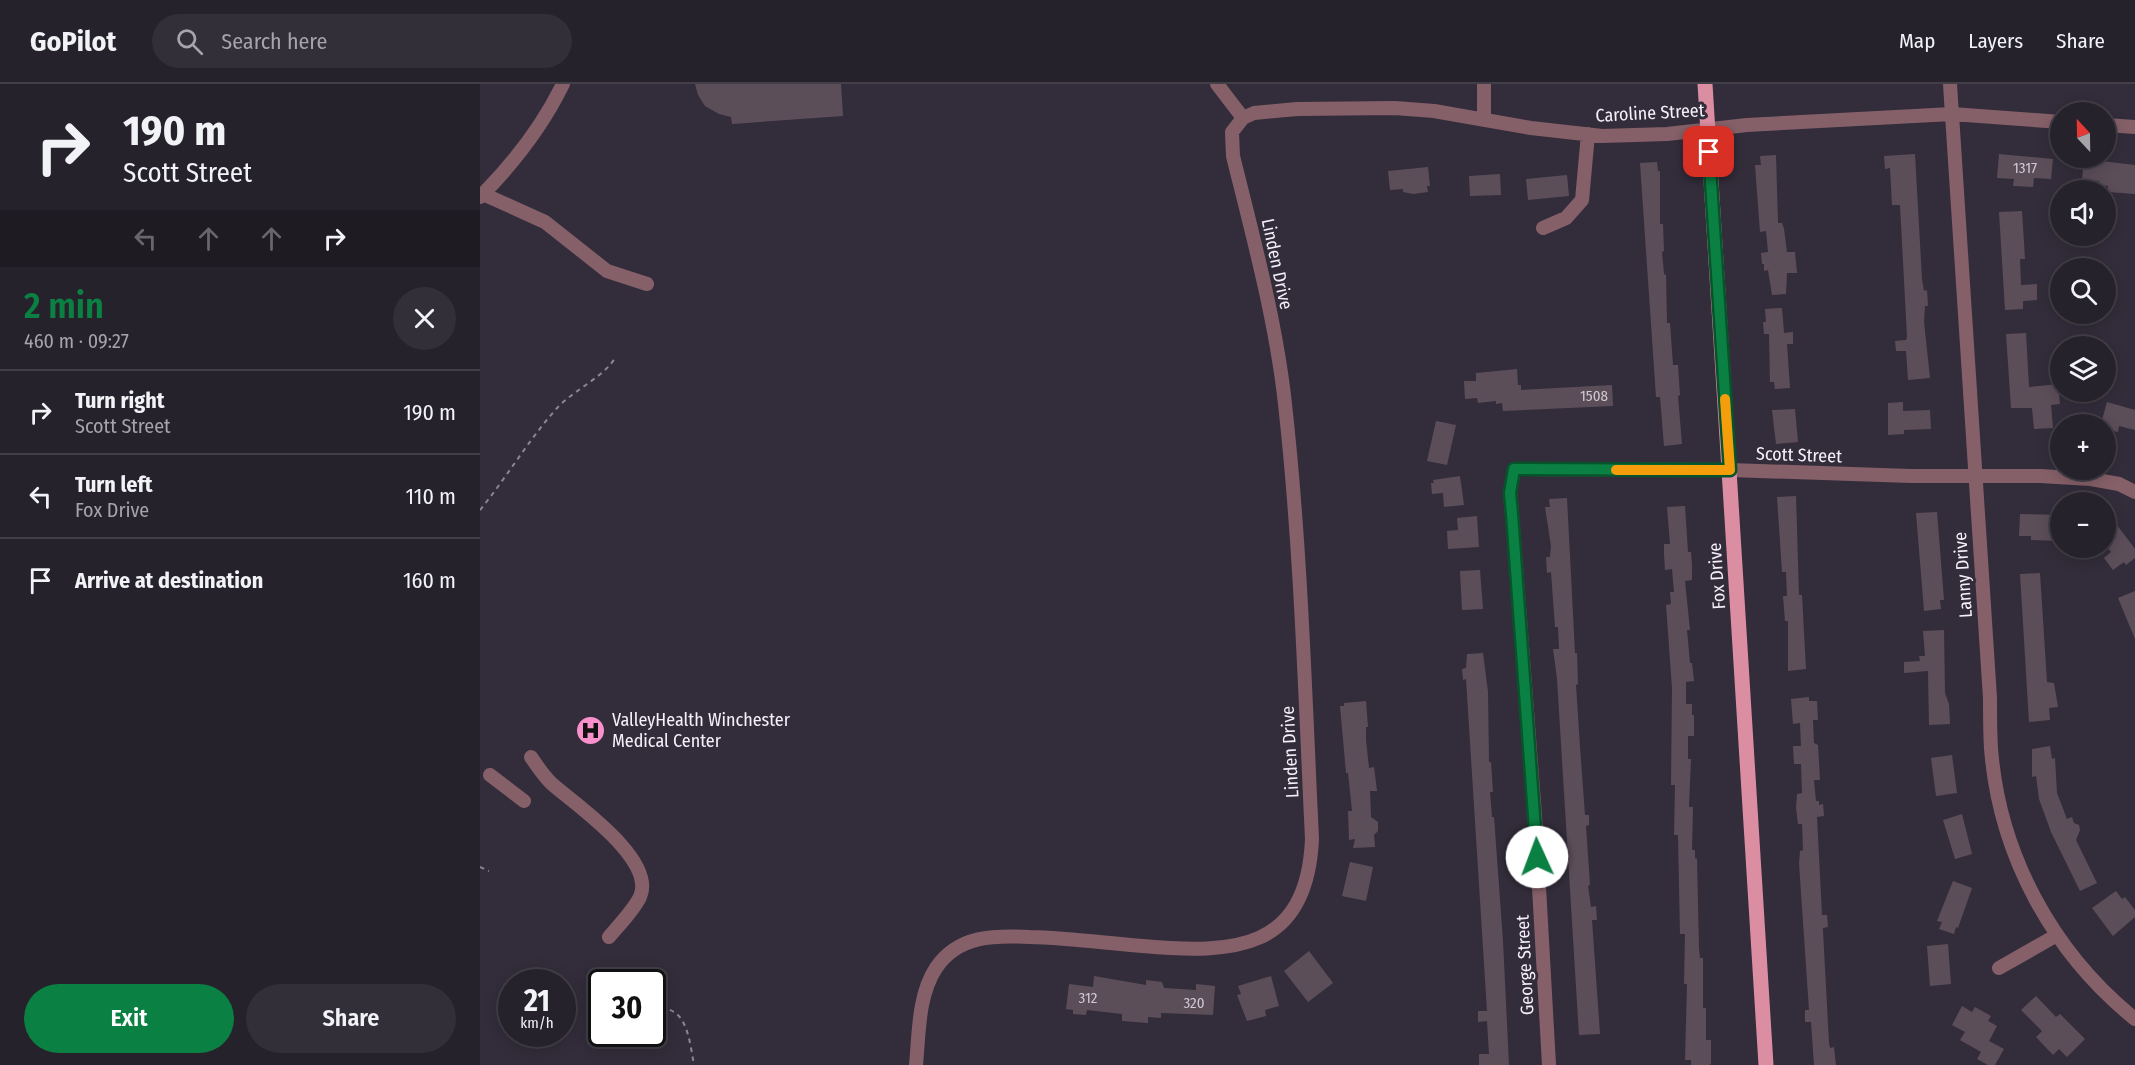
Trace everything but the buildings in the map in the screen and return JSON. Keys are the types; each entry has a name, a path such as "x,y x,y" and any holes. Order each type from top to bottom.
{"main road":[{"name":"Fox Drive","path":"1705,84 1766,1065"}],"street":[{"path":"563,84 552,107 531,140 482,196 545,222 607,271 647,284"},
{"path":"1217,84 1243,118"},
{"path":"1484,84 1484,119"},
{"name":"Lanny Drive","path":"1950,84 1991,750 2000,800 2020,868 2038,906 2057,935 2095,983 2135,1019"},
{"name":"Caroline Street","path":"1243,118 1254,113 1278,110 1395,108 1588,134 1667,134 1748,125 1952,114 2050,121"},
{"name":"Linden Drive","path":"916,1065 923,1003 931,978 944,958 970,941 1000,936 1168,948 1206,950 1227,948 1265,937 1280,924 1300,897 1308,873 1312,839 1298,562 1280,363 1231,142 1232,132 1243,118"},
{"path":"2116,126 2135,128"},
{"path":"1543,228 1566,219 1582,200 1588,134"},
{"name":"Scott Street","path":"1514,469 1730,470 1975,477 2040,476 2091,479 2119,484 2135,492"},
{"name":"George Street","path":"1514,469 1510,493 1535,816 1549,1065"},
{"path":"531,757 549,781 606,826 622,844 635,867 641,882 640,896 609,938"},
{"path":"490,775 524,801"},
{"path":"1999,968 2057,935"}],"path":[{"path":"480,510 556,409 583,385 606,369 616,356"},
{"path":"480,867 489,871"},
{"path":"666,1008 674,1009 681,1016 694,1065"}],"slow traffic":[{"path":"1616,470 1730,470 1725,399"}],"place":[{"name":"ValleyHealth Winchester Medical Center","path":"591,730"}],"route":[{"path":"1537,857 1510,493 1514,469 1730,470 1709,152"}]}
